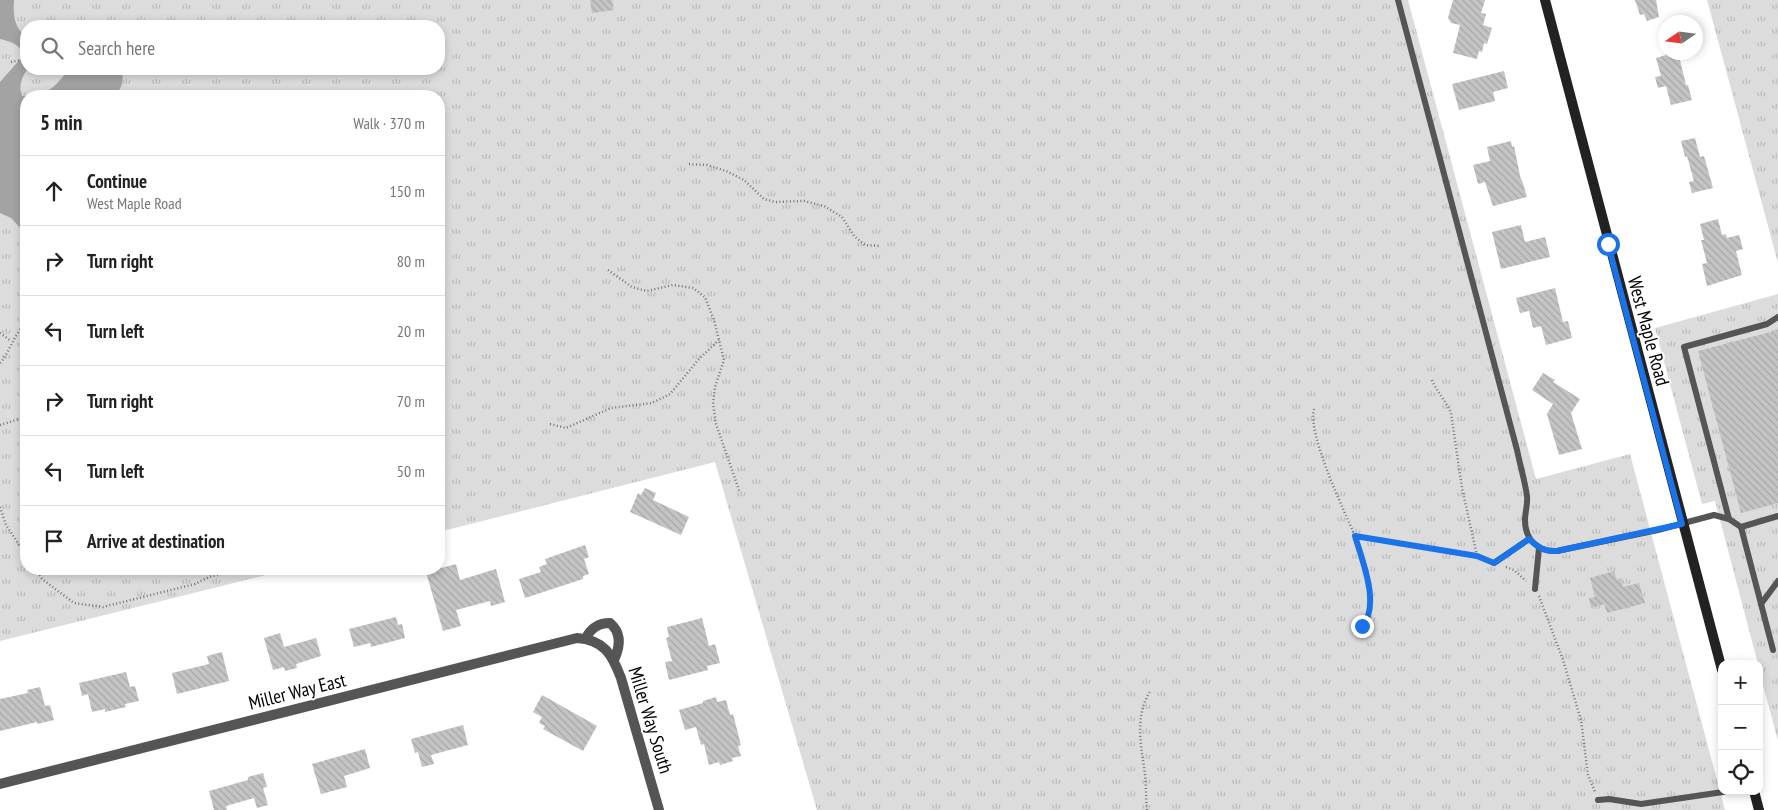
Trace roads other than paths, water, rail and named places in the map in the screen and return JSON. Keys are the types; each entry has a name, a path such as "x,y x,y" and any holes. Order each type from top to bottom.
{"main road":[{"name":"West Maple Road","path":"1545,0 1719,660"},
{"path":"1755,795 1759,810"}],"street":[{"path":"586,638 590,629 610,622 616,627 618,634 619,648 614,660"},
{"name":"Miller Way East","path":"0,784 576,638 586,638"},
{"name":"Miller Way South","path":"586,638 601,645 614,660 659,810"}],"lane":[{"path":"1398,0 1517,450 1528,498 1525,520 1529,539 1538,548 1557,551 1682,524 1714,515 1729,519 1741,527 1773,650"},
{"path":"1729,519 1684,347 1767,324 1778,317"},
{"path":"1741,527 1778,516"},
{"path":"1494,563 1529,539"},
{"path":"1535,589 1538,548"},
{"path":"1761,604 1778,581"},
{"path":"1598,800 1609,799 1641,804 1718,793"}]}
